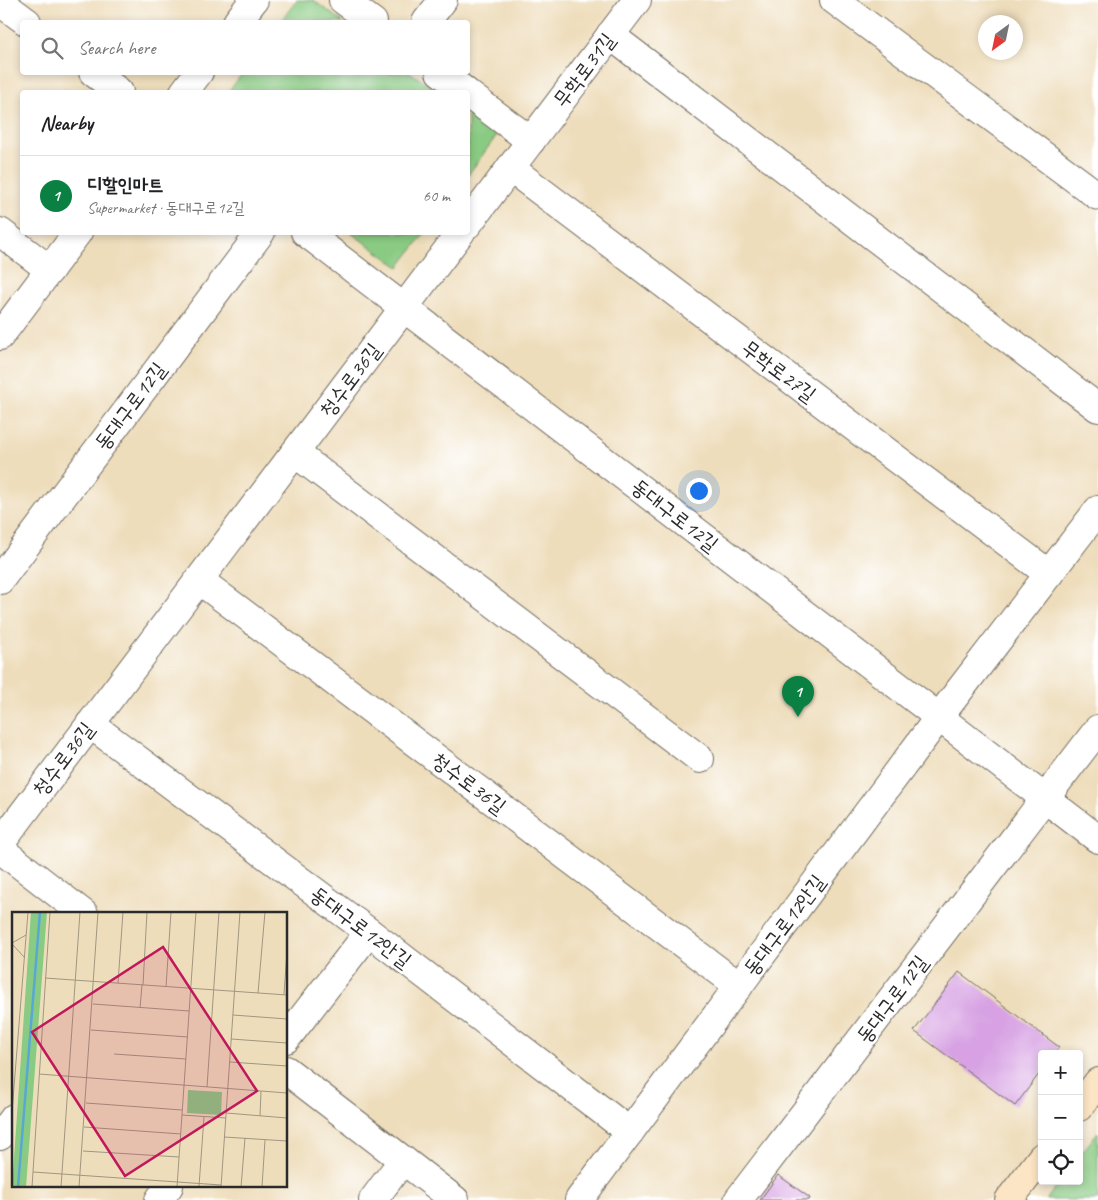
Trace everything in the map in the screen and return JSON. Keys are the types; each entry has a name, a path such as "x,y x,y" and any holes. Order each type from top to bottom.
{"main road":[{"path":"1083,1102 1098,1082"},
{"path":"1009,1200 1038,1162"}],"street":[{"path":"239,20 254,0"},
{"path":"343,0 370,20"},
{"path":"428,20 443,0"},
{"name":"무학로31길","path":"470,221 637,0"},
{"path":"834,0 1098,196"},
{"path":"0,2 24,20"},
{"path":"610,35 1098,408"},
{"path":"97,75 116,90"},
{"path":"186,90 197,75"},
{"path":"444,75 463,90"},
{"path":"470,95 530,141"},
{"name":"무학로27길","path":"510,168 1048,574"},
{"path":"0,232 50,270"},
{"path":"0,336 76,235"},
{"name":"동대구로12길","path":"0,580 259,235"},
{"name":"동대구로12길","path":"309,235 1098,839"},
{"path":"405,308 460,235"},
{"name":"청수로36길","path":"0,844 405,308"},
{"path":"295,453 700,759"},
{"path":"939,717 1098,510"},
{"name":"청수로36길","path":"199,580 739,986"},
{"name":"동대구로12안길","path":"579,1200 939,717"},
{"name":"동대구로12안길","path":"90,724 369,932 630,1132"},
{"path":"1045,799 1098,729"},
{"name":"동대구로12길","path":"738,1200 1045,799"},
{"path":"0,849 81,912"},
{"path":"288,1036 369,932"},
{"path":"288,1072 455,1200"},
{"path":"0,1136 12,1121"},
{"path":"373,1200 403,1160"},
{"path":"159,1200 168,1188"}],"green space":[{"path":"297,0 313,0 340,20 282,20"},
{"path":"241,75 414,75 436,90 230,90"},
{"path":"470,115 497,135 470,172"},
{"path":"354,235 423,235 399,267"},
{"path":"1098,1132 1098,1200 1046,1200 1057,1185 1083,1185 1083,1151"}],"building":[{"path":"959,972 1059,1047 1057,1050 1038,1050 1038,1075 1015,1106 914,1031"},
{"path":"778,1175 810,1198 809,1200 760,1200"}],"place":[{"name":"디할인마트","path":"798,717"}]}
